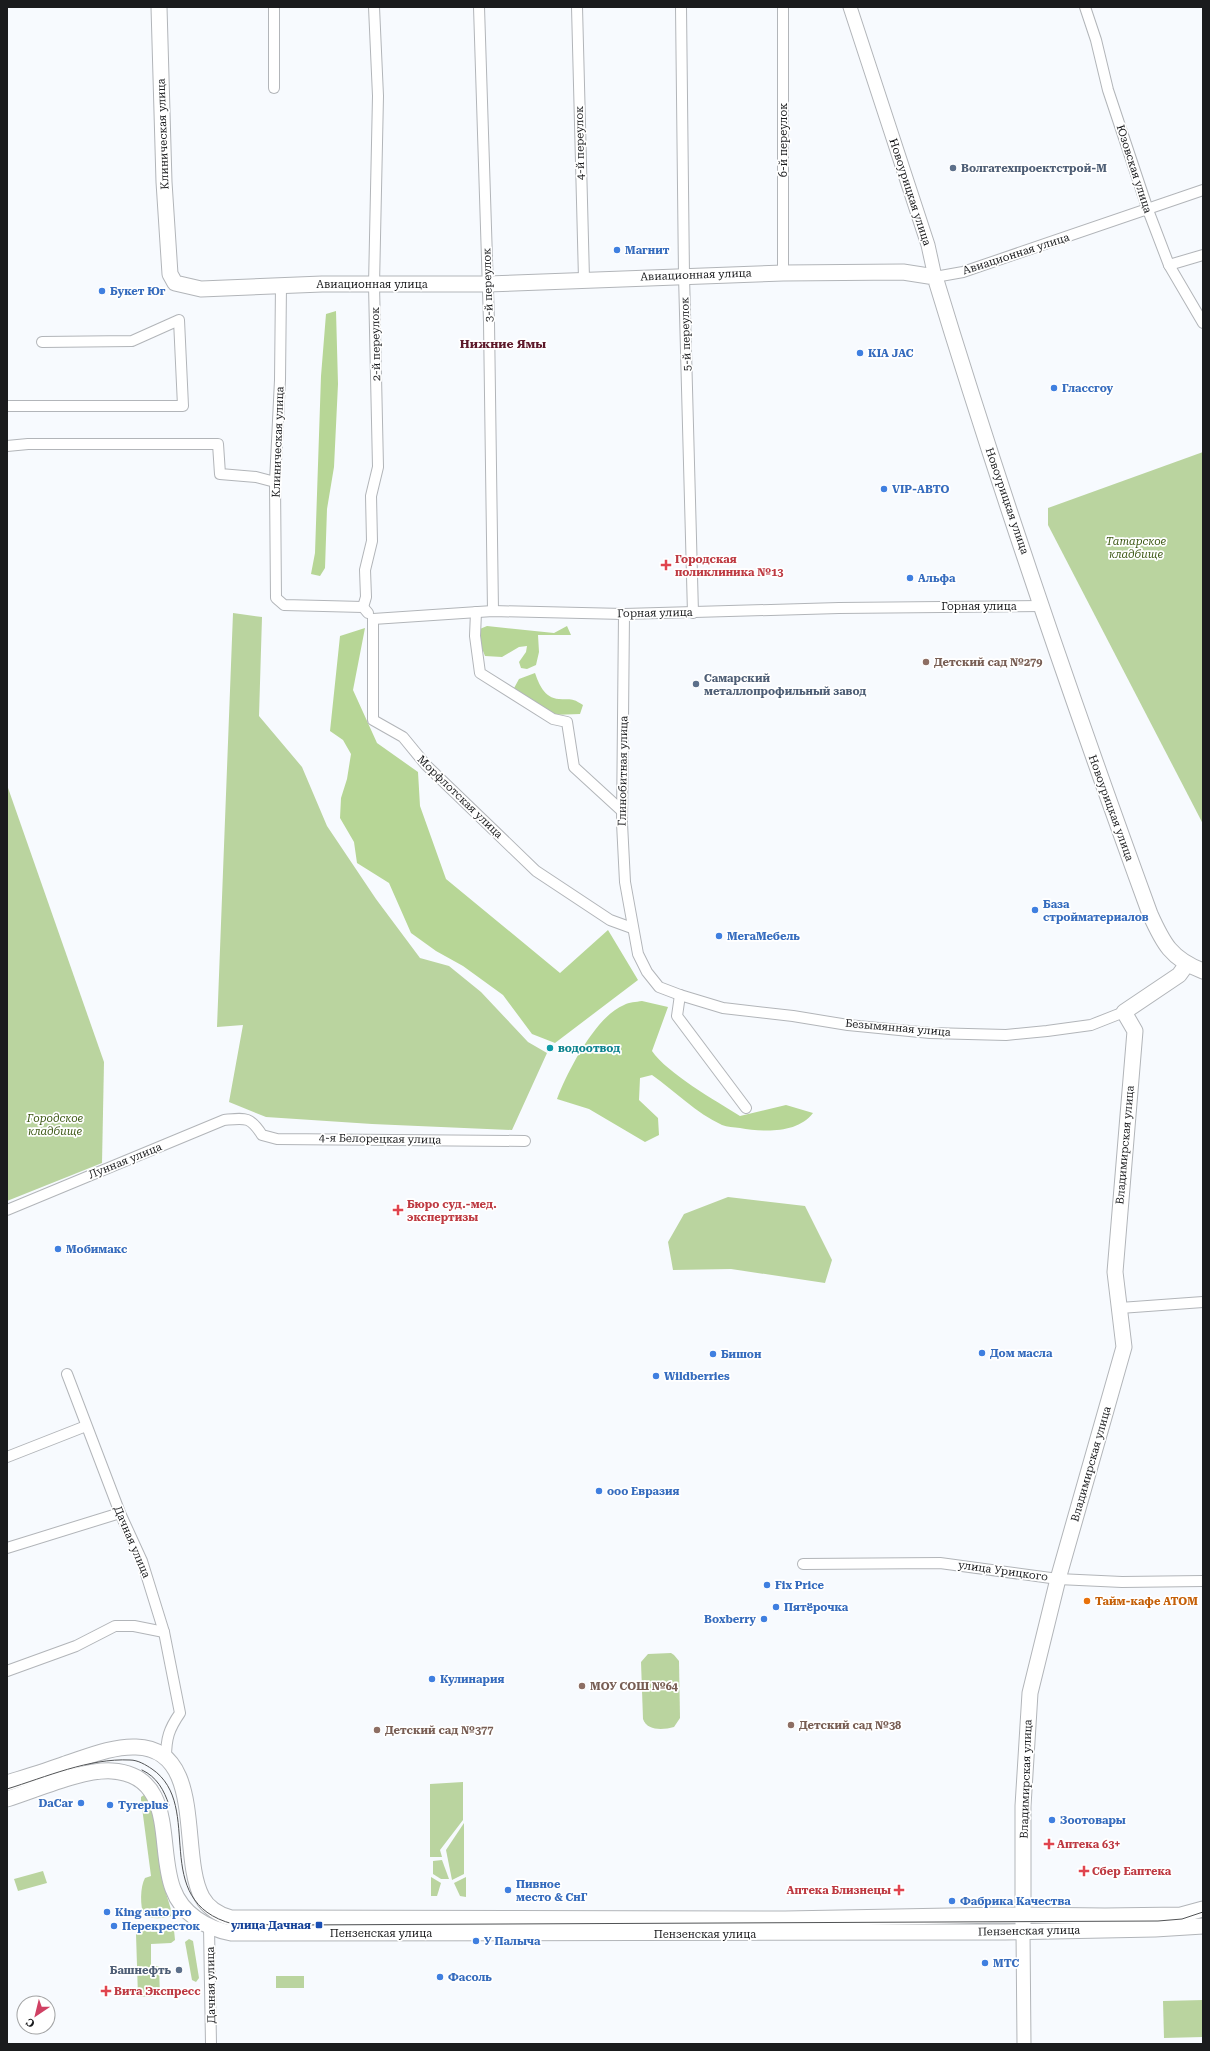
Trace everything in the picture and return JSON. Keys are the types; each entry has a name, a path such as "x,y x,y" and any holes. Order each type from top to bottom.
{"main road":[{"name":"Клиническая улица","path":"159,7 164,182 170,274 175,283"},
{"name":"Авиационная улица","path":"175,283 201,289 281,286 488,284 584,279 783,273 903,272 935,277"},
{"name":"Новоурицкая улица","path":"935,277 966,381 1080,720 1150,914 1172,954 1187,964 1203,971"},
{"name":"Безымянная улица","path":"1124,1012 1179,975 1187,964"},
{"name":"Владимирская улица","path":"1023,1932 1023,1806 1030,1693 1039,1651 1058,1579 1124,1347 1115,1272 1135,1031 1124,1012"},
{"path":"7,1783 114,1749 135,1747 145,1748 155,1751 166,1758 172,1765 181,1782 197,1882 203,1898 211,1907 206,1925 188,1911 172,1888 160,1809 145,1785 133,1776 112,1771 96,1772 7,1799"},
{"name":"Пензенская улица","path":"211,1907 225,1916 238,1919 785,1919 1181,1916 1203,1909"},
{"name":"Пензенская улица","path":"206,1925 231,1933 624,1934 1023,1932 1155,1929 1203,1926"}],"street":[{"path":"274,7 274,88"},
{"name":"2-й переулок","path":"364,607 366,597 365,570 372,541 372,496 378,468 374,285 378,96 374,7"},
{"name":"3-й переулок","path":"479,7 488,284 493,611"},
{"name":"4-й переулок","path":"577,7 584,279"},
{"name":"5-й переулок","path":"681,7 684,276 692,613"},
{"name":"6-й переулок","path":"783,7 783,273"},
{"name":"Новоурицкая улица","path":"850,7 928,245 935,277"},
{"name":"Юзовская улица","path":"1085,7 1096,40 1108,90 1148,210 1169,265 1203,323"},
{"name":"Авиационная улица","path":"935,277 963,272 1203,190"},
{"path":"1169,265 1203,255"},
{"name":"Клиническая улица","path":"281,286 280,380 276,482 276,598 284,605 364,607"},
{"path":"7,406 183,406 179,320 132,341 42,342"},
{"path":"7,446 28,444 218,444 220,474 256,477 276,482"},
{"name":"Горная улица","path":"373,619 493,611 624,614 839,608 1042,606"},
{"path":"364,607 373,619"},
{"path":"476,612 475,636 480,673 553,719 567,722 574,767 622,811"},
{"name":"Глинобитная улица","path":"624,614 622,811 625,882 632,928"},
{"name":"Морфлотская улица","path":"373,619 373,720 403,738 426,765 536,871 610,920 632,928"},
{"name":"Безымянная улица","path":"632,928 638,954 647,972 659,987 723,1008 793,1016 848,1025 930,1033 1006,1035 1091,1025 1124,1012"},
{"path":"680,995 677,1016 746,1108"},
{"name":"4-я Белорецкая улица","path":"244,1118 255,1123 262,1135 276,1138 526,1141"},
{"name":"Лунная улица","path":"7,1210 224,1120 244,1118"},
{"path":"1120,1308 1203,1302"},
{"name":"Дачная улица","path":"67,1374 120,1513 142,1561 164,1632 180,1713 172,1725 166,1741 166,1758"},
{"path":"7,1457 86,1426"},
{"path":"7,1548 120,1513"},
{"name":"улица Урицкого","path":"803,1564 940,1562 1058,1579 1122,1582 1203,1581"},
{"path":"7,1671 76,1646 116,1626 134,1626 164,1632"},
{"name":"Дачная улица","path":"206,1925 211,2044"},
{"path":"1023,1932 1024,2044"}],"green space":[{"path":"336,311 338,384 334,467 327,509 325,568 320,576 311,574 315,553 321,376 326,314"},
{"name":"Татарское кладбище","path":"1203,452 1203,824 1048,525 1048,508"},
{"path":"233,613 262,617 259,716 302,767 327,826 376,899 420,958 449,966 481,992 528,1042 547,1053 512,1130 372,1124 266,1117 229,1102 243,1025 217,1027"},
{"path":"487,626 554,633 567,626 571,635 538,635 539,652 536,665 527,669 521,668 519,662 526,652 527,646 519,647 502,657 485,656 475,631"},
{"path":"365,628 353,690 377,743 418,772 420,806 446,879 560,973 608,930 638,980 555,1043 532,1034 503,995 463,966 436,951 411,933 389,883 357,863 354,842 340,818 341,798 347,779 351,754 343,740 330,731 340,636"},
{"path":"535,673 538,682 549,696 559,699 573,700 583,705 580,714 552,715 513,690 519,679"},
{"name":"Городское кладбище","path":"7,785 104,1062 102,1163 7,1201"},
{"path":"642,1001 668,1007 652,1051 680,1077 706,1095 740,1116 786,1105 813,1113 798,1125 779,1130 769,1131 726,1126 712,1120 694,1108 652,1075 640,1078 639,1100 658,1118 659,1135 645,1142 589,1109 557,1099 575,1060 593,1032 613,1011 626,1004"},
{"path":"728,1197 805,1206 832,1260 825,1283 731,1269 673,1270 668,1242 684,1214"},
{"path":"671,1653 679,1661 680,1718 674,1727 656,1729 648,1726 643,1719 641,1662 648,1654"},
{"path":"463,1782 463,1820 440,1850 442,1857 430,1857 430,1784"},
{"path":"144,1795 152,1807 163,1883 172,1913 171,1916 165,1918 144,1916 142,1907 141,1891 143,1882 145,1878 151,1876 141,1800 141,1797"},
{"path":"464,1823 464,1874 452,1880 446,1850"},
{"path":"442,1860 449,1879 441,1879 433,1874 433,1861"},
{"path":"43,1871 47,1883 18,1891 14,1879"},
{"path":"431,1877 441,1883 437,1896 431,1896"},
{"path":"466,1877 466,1897 460,1896 454,1883"},
{"path":"141,1929 174,1930 175,1940 171,1943 151,1944 151,1966 159,1966 160,1996 138,1997 136,1934"},
{"path":"189,1939 193,1941 199,1978 196,1982 192,1980 185,1942"},
{"path":"276,1976 304,1976 304,1988 276,1988"},
{"path":"1203,2000 1203,2037 1164,2038 1163,2001"}],"tram line":[{"path":"7,1789 68,1769 99,1762 133,1760 147,1766 152,1769 167,1785 175,1806 184,1875 192,1895 207,1912 233,1924 1158,1921 1182,1919 1203,1912"},
{"path":"142,1770 156,1780 165,1794 169,1805"}],"place":[{"name":"Волгатехпроектстрой-М","path":"953,168"},
{"name":"Магнит","path":"617,250"},
{"name":"Букет Юг","path":"102,291"},
{"name":"KIA JAC","path":"860,353"},
{"name":"Глассгоу","path":"1054,388"},
{"name":"VIP-АВТО","path":"884,489"},
{"name":"Городская поликлиника №13","path":"666,565"},
{"name":"Альфа","path":"910,578"},
{"name":"Детский сад №279","path":"926,662"},
{"name":"Самарский металлопрофильный завод","path":"696,684"},
{"name":"База стройматериалов","path":"1035,910"},
{"name":"МегаМебель","path":"719,936"},
{"name":"водоотвод","path":"550,1048"},
{"name":"Бюро суд.-мед. экспертизы","path":"398,1210"},
{"name":"Мобимакс","path":"58,1249"},
{"name":"Дом масла","path":"982,1353"},
{"name":"Бишон","path":"713,1354"},
{"name":"Wildberries","path":"656,1376"},
{"name":"ооо Евразия","path":"599,1491"},
{"name":"Fix Price","path":"767,1585"},
{"name":"Тайм-кафе АТОМ","path":"1087,1601"},
{"name":"Пятёрочка","path":"776,1607"},
{"name":"Boxberry","path":"764,1619"},
{"name":"Кулинария","path":"432,1679"},
{"name":"МОУ СОШ №64","path":"582,1686"},
{"name":"Детский сад №38","path":"791,1725"},
{"name":"Детский сад №377","path":"377,1730"},
{"name":"DaCar","path":"81,1803"},
{"name":"Tyreplus","path":"110,1805"},
{"name":"Зоотовары","path":"1052,1820"},
{"name":"Аптека 63+","path":"1049,1844"},
{"name":"Сбер Еаптека","path":"1084,1871"},
{"name":"Пивное место & СнГ","path":"508,1890"},
{"name":"Аптека Близнецы","path":"899,1890"},
{"name":"Фабрика Качества","path":"952,1901"},
{"name":"King auto pro","path":"107,1912"},
{"name":"улица Дачная","path":"319,1925"},
{"name":"Перекресток","path":"114,1926"},
{"name":"У Палыча","path":"476,1941"},
{"name":"МТС","path":"985,1963"},
{"name":"Башнефть","path":"179,1970"},
{"name":"Фасоль","path":"440,1977"},
{"name":"Вита Экспресс","path":"106,1991"}],"district":[{"name":"Нижние Ямы","path":"503,344"}]}
